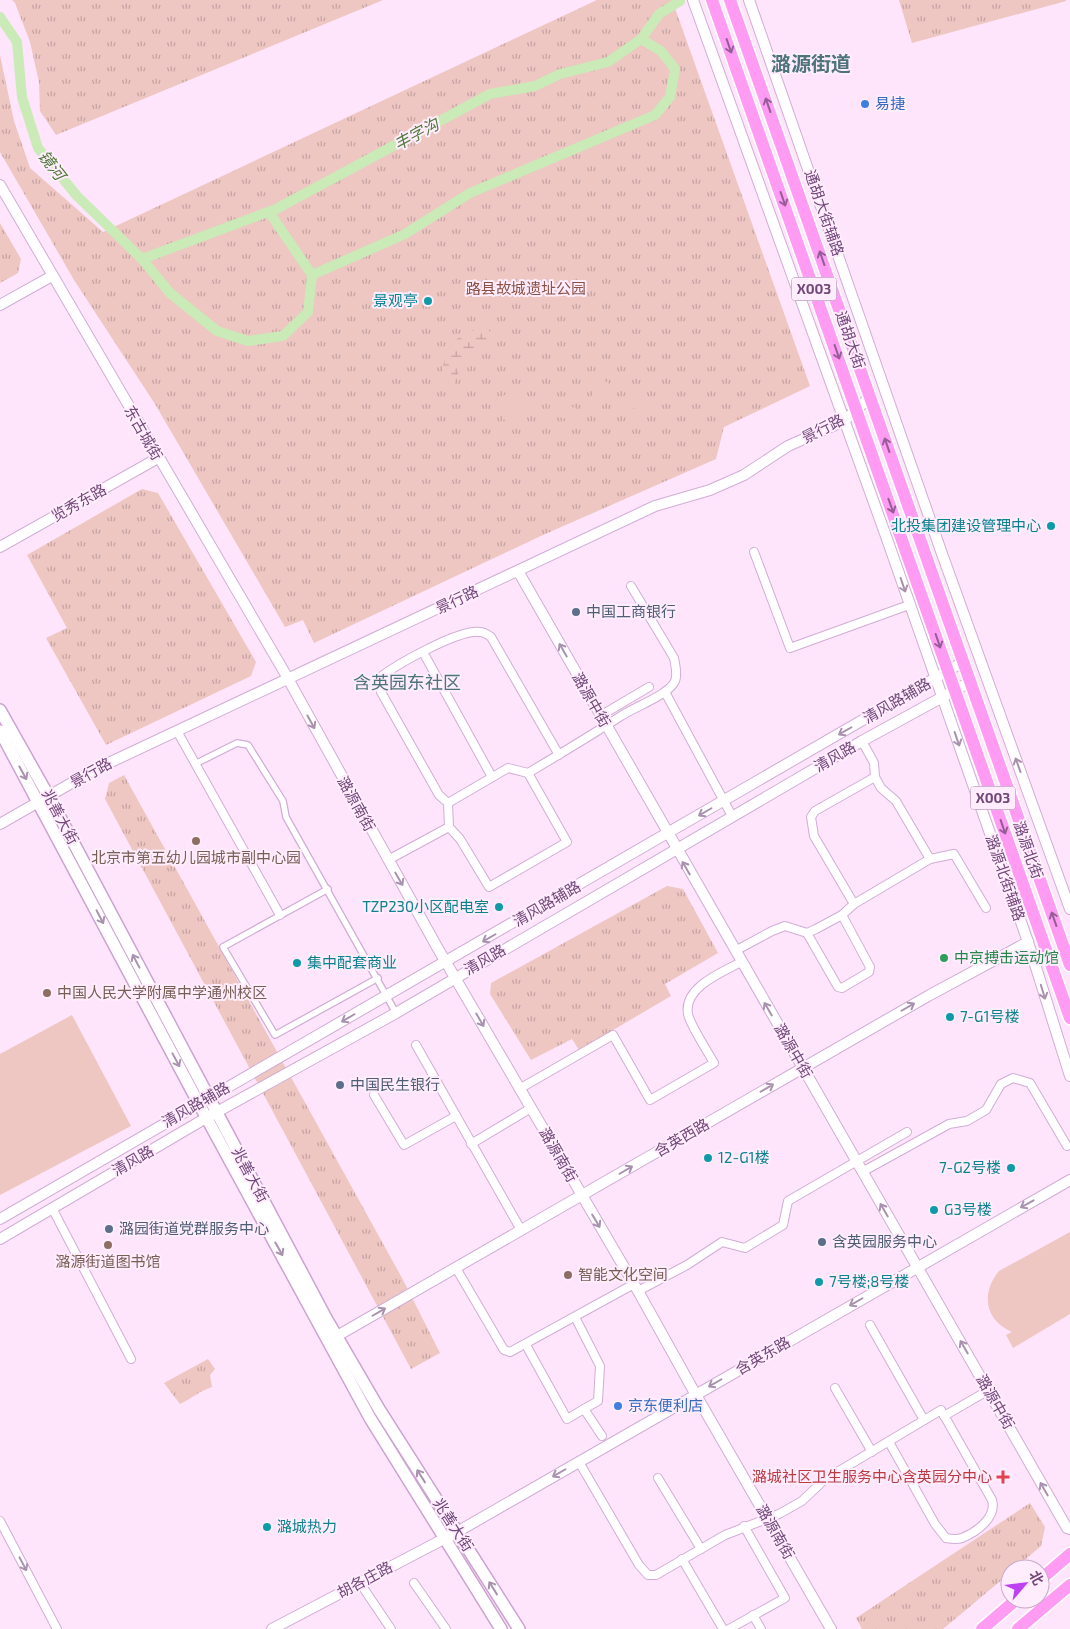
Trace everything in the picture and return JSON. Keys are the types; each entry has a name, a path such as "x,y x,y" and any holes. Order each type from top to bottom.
{"main road":[{"name":"通胡大街","path":"712,0 917,578"},
{"name":"通胡大街","path":"730,0 932,573"},
{"name":"潞源北街","path":"932,573 1070,965"},
{"name":"潞源北街","path":"917,578 1070,1018"},
{"name":"兆善大街","path":"0,710 44,800 370,1418 501,1629"},
{"name":"兆善大街","path":"0,731 44,800"},
{"name":"兆善大街","path":"211,1115 379,1409 519,1629"},
{"path":"1050,1571 1070,1554"},
{"path":"1018,1629 1070,1585"},
{"path":"982,1629 1005,1609"}],"street":[{"path":"693,0 844,421"},
{"name":"通胡大街辅路","path":"749,0 1070,910"},
{"name":"东古城街","path":"0,185 287,679"},
{"path":"0,305 52,276"},
{"name":"景行路","path":"0,824 96,769 654,506 710,490 744,475 788,446 844,421 871,396"},
{"name":"潞源北街辅路","path":"844,421 1028,942 1070,1076"},
{"name":"览秀东路","path":"0,547 158,458"},
{"path":"754,552 790,648 909,605"},
{"name":"潞源中街","path":"518,571 667,834 1067,1528 1070,1529"},
{"path":"448,803 508,768 528,772 665,692 675,681 676,669 674,658 631,586"},
{"path":"448,803 438,796 381,692 378,679 395,666 423,652 471,632 482,632 491,636 558,755"},
{"path":"423,652 492,777"},
{"name":"清风路辅路","path":"0,1219 963,662"},
{"name":"潞源南街","path":"287,679 446,962 636,1288 831,1629"},
{"name":"清风路","path":"0,1239 211,1115 396,1013 862,741 955,688 970,682"},
{"path":"600,716 649,686"},
{"path":"665,692 732,816"},
{"path":"177,731 280,915"},
{"path":"862,741 874,763 875,777 881,788 896,802 930,859"},
{"path":"195,764 237,743 248,745 283,802 286,816 396,1013"},
{"path":"448,803 449,827 460,839 489,887 567,842 528,772"},
{"path":"854,904 814,836 811,817 815,811 875,777"},
{"path":"388,860 449,827"},
{"path":"735,951 785,926 807,932 842,915 854,904 930,859 954,854 986,908"},
{"path":"328,889 223,947 275,1035 378,978"},
{"path":"807,932 838,987 842,988 869,972 870,967 842,915"},
{"name":"含英西路","path":"337,1336 802,1068 1028,942"},
{"path":"519,1089 613,1035 650,1100 714,1063 688,1014 689,1003 694,992 741,962"},
{"path":"416,1045 521,1230"},
{"path":"862,1172 949,1124 967,1121 986,1110 1001,1084 1012,1078 1030,1083 1067,1146"},
{"path":"374,1095 404,1145 456,1116"},
{"path":"471,1144 531,1108"},
{"path":"456,1268 504,1350 510,1352 575,1317 687,1265 722,1242 744,1248 783,1225 788,1201 908,1132"},
{"name":"含英东路","path":"457,1532 1070,1180"},
{"path":"52,1208 131,1359"},
{"path":"526,1345 567,1419 598,1401 600,1366 575,1317"},
{"path":"870,1325 924,1420"},
{"path":"835,1388 872,1452"},
{"path":"944,1416 989,1390"},
{"path":"584,1409 602,1436"},
{"path":"579,1462 639,1565 648,1575 656,1575 701,1548 744,1526 768,1519 802,1500 824,1480 940,1410 994,1506 991,1516 976,1530 960,1539 946,1538 935,1524 889,1442"},
{"path":"658,1478 701,1548"},
{"path":"0,1521 57,1629"},
{"path":"729,1629 785,1598 744,1526"},
{"name":"胡各庄路","path":"272,1629 457,1532"},
{"path":"682,1559 723,1629"},
{"path":"360,1583 391,1629"},
{"path":"414,1583 446,1629"},
{"path":"753,1615 760,1629"}],"green space":[{"path":"12,0 383,0 56,135 40,111 39,82 30,42 15,3"},
{"name":"路县故城遗址公园","path":"597,0 672,0 810,386 724,427 716,459 543,535 314,643 303,620 285,627 155,404 74,280 0,152 0,55 14,121 30,168 103,232"},
{"path":"899,0 1066,0 1066,1 912,43"},
{"path":"0,223 21,259 18,273 0,283"},
{"path":"483,326 494,335 480,346 464,363 453,387 442,374 449,348 465,334"},
{"path":"602,379 614,387 599,411 587,403"},
{"path":"513,390 524,411 504,420 494,401"},
{"path":"631,391 655,402 647,415 625,404"},
{"path":"551,402 576,408 574,421 548,414"},
{"path":"142,489 158,493 256,662 251,676 106,745 46,638 67,628 27,555"},
{"path":"124,775 402,1278 440,1353 411,1369 105,799 109,783"},
{"path":"667,886 683,889 718,953 665,984 671,996 579,1050 572,1039 531,1060 490,994 491,983"},
{"path":"72,1015 131,1126 0,1195 0,1054"},
{"path":"1070,1232 1070,1314 1013,1348 1006,1335 1012,1332 996,1320 988,1305 988,1297 993,1279 999,1271"},
{"path":"208,1359 215,1369 210,1375 212,1387 180,1404 164,1383"},
{"path":"1030,1503 1045,1527 1041,1546 1026,1559 1000,1559 1000,1581 943,1629 862,1629 856,1618"}],"waterway":[{"name":"丰字沟","path":"142,259 276,209 490,94 535,86 560,74 608,62 641,39 659,14 680,1"},
{"name":"镜河","path":"0,17 17,42 22,97 38,148 77,196 142,259 170,293 217,331 248,341 283,336 308,312 312,275"},
{"path":"269,212 312,275 405,234 470,193 655,115 670,97 675,69 661,51 641,39"}],"place":[{"name":"易捷","path":"865,104"},
{"name":"景观亭","path":"428,301"},
{"name":"北投集团建设管理中心","path":"1051,526"},
{"name":"中国工商银行","path":"576,612"},
{"name":"北京市第五幼儿园城市副中心园","path":"196,841"},
{"name":"TZP230小区配电室","path":"499,907"},
{"name":"中京搏击运动馆","path":"944,958"},
{"name":"集中配套商业","path":"297,963"},
{"name":"中国人民大学附属中学通州校区","path":"47,993"},
{"name":"7-G1号楼","path":"950,1017"},
{"name":"中国民生银行","path":"340,1085"},
{"name":"12-G1楼","path":"708,1158"},
{"name":"7-G2号楼","path":"1011,1168"},
{"name":"G3号楼","path":"934,1210"},
{"name":"潞园街道党群服务中心","path":"109,1229"},
{"name":"含英园服务中心","path":"822,1242"},
{"name":"潞源街道图书馆","path":"108,1245"},
{"name":"智能文化空间","path":"568,1275"},
{"name":"7号楼;8号楼","path":"819,1282"},
{"name":"京东便利店","path":"618,1406"},
{"name":"潞城社区卫生服务中心含英园分中心","path":"1003,1477"},
{"name":"潞城热力","path":"267,1527"}],"district":[{"name":"潞源街道","path":"811,64"},
{"name":"含英园东社区","path":"407,683"}]}
